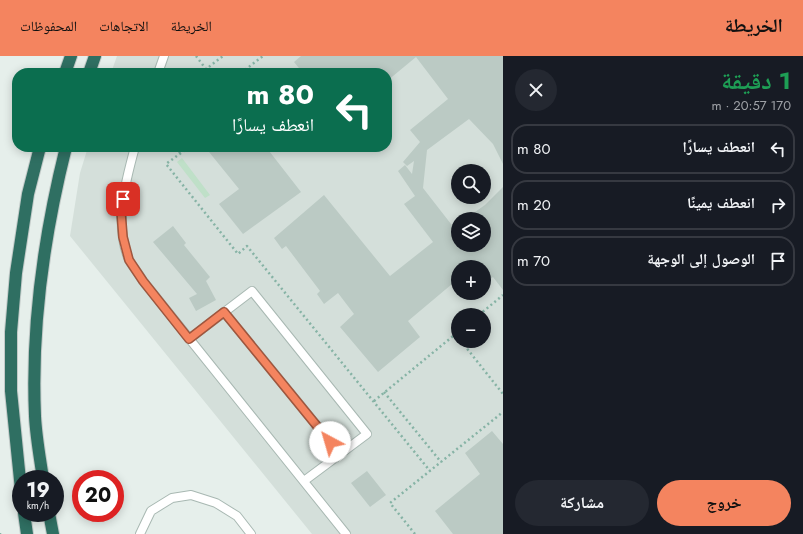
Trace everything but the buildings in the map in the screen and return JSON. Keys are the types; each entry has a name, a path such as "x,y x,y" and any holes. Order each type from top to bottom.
{"highway":[{"path":"67,68 71,56"},
{"path":"91,68 95,56"},
{"path":"19,470 11,391 11,332 16,273 28,194 39,152"},
{"path":"42,470 35,416 34,347 45,248 54,196 65,152"},
{"path":"25,522 27,534"},
{"path":"51,522 53,534"}],"lane":[{"path":"160,68 164,56"},
{"path":"134,152 121,212 123,237 129,260 143,281 346,534"},
{"path":"189,339 252,291 367,434 304,481"},
{"path":"224,312 340,454"},
{"path":"140,534 140,531 151,511 172,498 191,495 216,503 237,516 251,534"}],"path":[{"path":"196,56 205,68"},
{"path":"207,68 223,56"},
{"path":"247,68 263,56"},
{"path":"183,152 166,164 238,254 247,246 430,471"},
{"path":"487,308 503,295"},
{"path":"374,401 451,338"},
{"path":"467,348 503,394"},
{"path":"384,392 442,462"},
{"path":"415,534 390,503 503,412"}],"shaded area":[{"path":"117,56 503,56 503,534 312,534 70,236 80,173 86,152 392,152 392,68 113,68"}],"green space":[{"path":"182,158 210,195 205,198 177,162"}],"route":[{"path":"123,199 121,212 123,237 129,260 143,281 189,339 224,312 330,442"}]}
